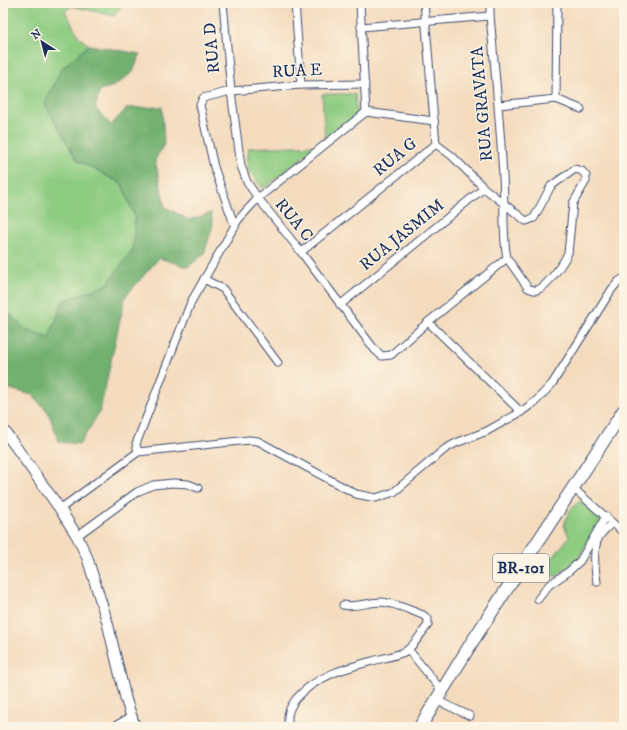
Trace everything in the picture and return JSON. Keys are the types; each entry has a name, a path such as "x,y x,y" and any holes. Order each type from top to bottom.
{"highway":[{"name":"BR-101","path":"420,727 472,642 572,487 624,410"}],"main road":[{"path":"3,429 60,509 77,536 87,557 105,614 126,700 133,722 116,727"}],"street":[{"name":"RUA D","path":"223,3 231,91"},
{"path":"295,3 301,85"},
{"path":"360,3 366,112"},
{"name":"RUA G","path":"301,252 436,144 424,3"},
{"name":"RUA GRAVATA","path":"490,3 499,105 507,258"},
{"path":"556,99 557,3"},
{"path":"361,27 490,16"},
{"name":"RUA E","path":"234,227 214,167 200,105 203,98 231,91 301,85 365,84"},
{"name":"RUA C","path":"231,91 241,166 247,182 375,350 382,356 391,355 428,322"},
{"path":"499,105 556,99 581,109"},
{"path":"138,452 136,444 191,302 238,220 258,198 366,112 434,121"},
{"path":"436,144 452,156 484,188 526,221 534,218 551,186 576,169 586,176 586,182 573,204 568,253 545,286 538,290 528,288 507,258 428,322 521,412"},
{"name":"RUA JASMIM","path":"340,305 484,188"},
{"path":"204,278 223,290 278,363"},
{"path":"60,509 138,452 249,440 258,441 299,462 342,488 356,494 376,498 394,492 450,446 487,431 521,412 536,401 552,384 612,289 624,278"},
{"path":"77,536 137,492 153,485 173,483 188,484 198,488"},
{"path":"572,487 624,533"},
{"path":"538,599 552,582 568,572 580,561 606,516"},
{"path":"597,582 595,552 597,543 599,538 612,523"},
{"path":"289,727 288,712 303,691 314,683 336,672 405,652 428,625 428,619 423,615 388,603 350,606 343,605"},
{"path":"408,650 439,696 470,716"}],"green space":[{"path":"3,3 123,3 114,16 72,6 65,11 79,37 89,45 61,69 77,160 122,184 135,217 133,249 107,285 63,301 49,338 26,330 3,308"},
{"path":"89,45 140,54 133,72 114,86 100,90 95,108 111,125 127,108 162,107 164,144 155,160 165,207 189,220 211,213 213,225 204,254 188,267 159,258 125,297 100,411 80,444 59,442 48,412 32,395 3,387 3,308 26,330 49,338 63,301 107,285 133,249 135,217 122,184 77,160 45,104 61,69"},
{"path":"322,94 355,94 357,116 325,140"},
{"path":"318,145 263,189 247,168 249,148"},
{"path":"580,501 585,501 603,517 577,561 555,577 545,568 569,537 564,525 570,510"}]}
